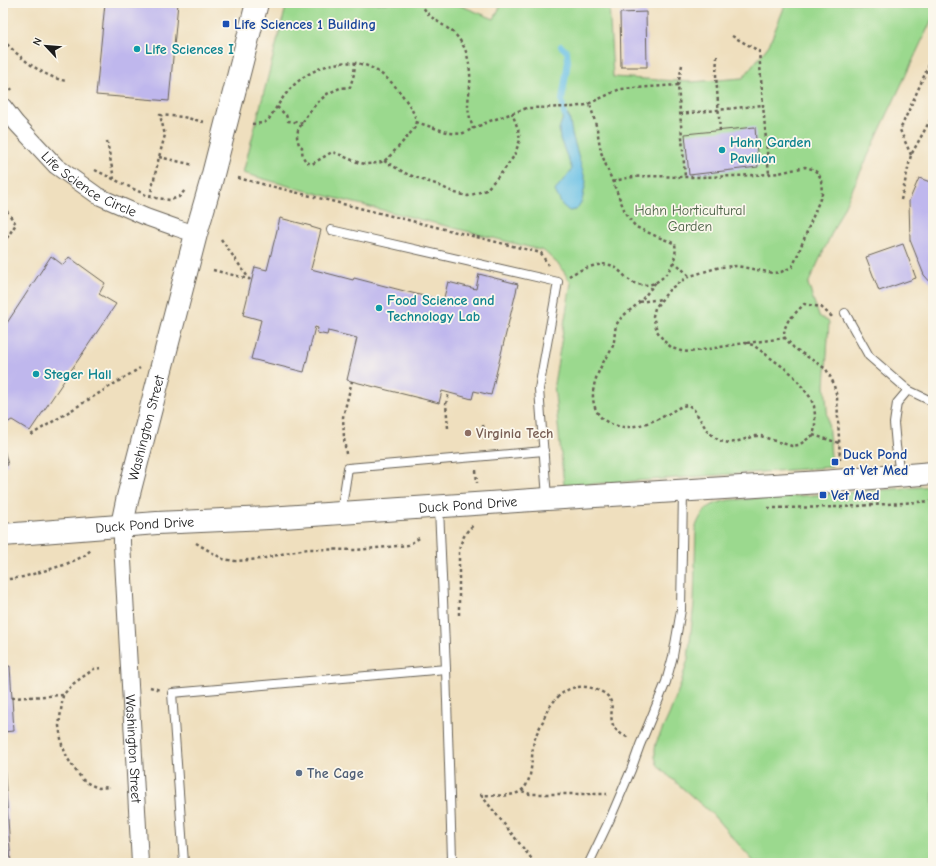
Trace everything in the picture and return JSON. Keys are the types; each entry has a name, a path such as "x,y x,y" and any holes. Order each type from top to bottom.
{"street":[{"name":"Washington Street","path":"140,863 122,525 196,234 211,182 257,3"},
{"name":"Life Science Circle","path":"3,106 16,124 56,166 98,196 146,217 196,234"},
{"name":"Duck Pond Drive","path":"3,535 157,522 268,518 683,490 828,482 933,473"}],"lane":[{"path":"331,230 558,282 539,389 547,499"},
{"path":"845,312 869,356 908,390 933,402"},
{"path":"900,476 894,423 897,403 908,390"},
{"path":"341,513 348,468 544,451"},
{"path":"589,863 631,770 666,682 673,656 681,610 683,490"},
{"path":"438,507 446,669 452,859 448,863"},
{"path":"184,863 172,693 446,669"}],"path":[{"path":"421,3 428,14 455,34 465,48 469,65 470,84 468,106 473,129"},
{"path":"732,36 759,51 769,174"},
{"path":"3,40 32,65 58,79 66,81"},
{"path":"717,56 716,74 720,131"},
{"path":"911,156 900,130 933,56"},
{"path":"252,124 264,123 269,119 293,87 308,74 326,66 346,62 355,62 373,69 389,81 396,88 414,113 416,122 415,127 384,161 366,164 332,152 312,164 308,163 304,159 302,146 299,145 297,138 298,130 307,115 327,94 340,88 350,87 354,74 355,62"},
{"path":"682,64 678,85 686,177"},
{"path":"3,79 12,90"},
{"path":"416,122 450,133 461,134 527,108 586,106 620,89 678,85"},
{"path":"590,104 597,129 601,152 626,214 636,227 658,238 675,244 676,249 673,262 666,274 656,282 639,302 618,322 613,347 595,383 592,398 595,409 602,418 615,426 624,427 658,420 680,406 688,405 693,408 708,432 720,441 729,443 761,436 792,446 800,445 813,435 815,428 814,406 810,396 792,374 753,345 745,343"},
{"path":"680,114 763,105"},
{"path":"277,107 286,115 288,122 303,123"},
{"path":"384,161 407,174 436,184 455,193 468,196 486,190 514,156 520,140 518,129 512,113"},
{"path":"150,197 165,136 160,115 183,116 205,123"},
{"path":"901,200 911,156 933,115"},
{"path":"107,141 114,179"},
{"path":"159,157 194,166"},
{"path":"89,167 150,197 170,200 179,196 189,186"},
{"path":"613,182 652,176 686,177 769,174 804,167 812,169 818,174 821,180 822,194 792,267 781,272 773,273 737,266 720,267 689,276 670,289 655,308 654,316 657,331 664,341 672,348 681,351 690,352 785,338"},
{"path":"238,178 541,253"},
{"path":"3,206 16,224 3,244"},
{"path":"213,270 251,280 221,239"},
{"path":"673,262 689,276"},
{"path":"558,282 576,272 604,264 611,265 632,282 649,285 656,282"},
{"path":"639,302 662,299"},
{"path":"831,316 821,307 804,304 788,321 784,330 785,338 794,348 826,369 833,382 837,396 840,462"},
{"path":"31,435 141,367"},
{"path":"344,438 343,417 352,381"},
{"path":"448,428 446,404 449,393"},
{"path":"813,435 839,443"},
{"path":"475,466 477,485"},
{"path":"766,508 842,507 933,500"},
{"path":"459,615 459,551 461,542 466,533 476,524"},
{"path":"192,542 223,559 235,561 261,559 308,549 356,550 408,545 421,538"},
{"path":"3,580 23,577 64,565 84,556 95,546"},
{"path":"100,668 94,669 73,684 63,695 59,726 62,745 68,759 83,780 99,788 110,787"},
{"path":"535,863 481,795 508,795 522,791 529,779 533,746 536,735 550,706 558,696 566,690 577,686 584,686 603,693 608,697 612,706 611,718 613,724 620,733 630,738"},
{"path":"12,698 63,695"},
{"path":"522,791 530,794 621,794"}],"green space":[{"name":"Hahn Horticultural Garden","path":"287,3 454,3 494,19 502,3 609,3 613,77 692,82 743,78 769,45 786,3 933,3 933,17 808,284 819,316 829,322 825,386 832,467 564,486 554,384 571,283 560,266 544,251 299,189 243,173"},
{"path":"933,486 933,863 755,863 712,814 662,770 657,764 655,757 656,743 669,715 688,659 694,604 696,526 705,510 717,503 729,500"}],"water":[{"path":"564,114 569,116 572,134 586,182 582,201 576,210 569,211 562,205 555,191 572,169 560,139 559,129"}],"building":[{"name":"Life Sciences I","path":"105,3 178,3 169,101 96,95"},
{"path":"646,12 647,67 621,67 620,13"},
{"name":"Hahn Garden Pavilion","path":"755,127 758,167 689,175 685,134"},
{"path":"919,178 933,183 933,285 924,275 910,240 909,201"},
{"name":"Food Science and Technology Lab","path":"280,218 321,230 311,269 353,280 354,278 443,301 448,282 476,289 479,274 518,284 491,395 474,391 472,399 442,391 439,403 347,380 357,338 328,331 327,335 317,333 318,328 315,327 304,372 251,359 261,320 243,315 255,267 267,270"},
{"path":"903,244 916,278 879,291 866,257"},
{"name":"Steger Hall","path":"51,256 63,265 69,257 105,283 99,294 116,304 30,431 12,420 3,425 3,329"},
{"path":"3,445 8,465 3,466"},
{"path":"10,666 14,731 3,732 3,667"},
{"path":"4,762 11,863 3,863"}],"waterway":[{"path":"561,46 567,52 568,61 562,100 564,114"}],"place":[{"name":"Life Sciences 1 Building","path":"226,24"},
{"name":"Life Sciences I","path":"137,49"},
{"name":"Hahn Garden Pavilion","path":"722,150"},
{"name":"Food Science and Technology Lab","path":"379,308"},
{"name":"Steger Hall","path":"36,374"},
{"name":"Virginia Tech","path":"468,433"},
{"name":"Duck Pond at Vet Med","path":"835,462"},
{"name":"Vet Med","path":"823,495"},
{"name":"The Cage","path":"299,773"}]}
